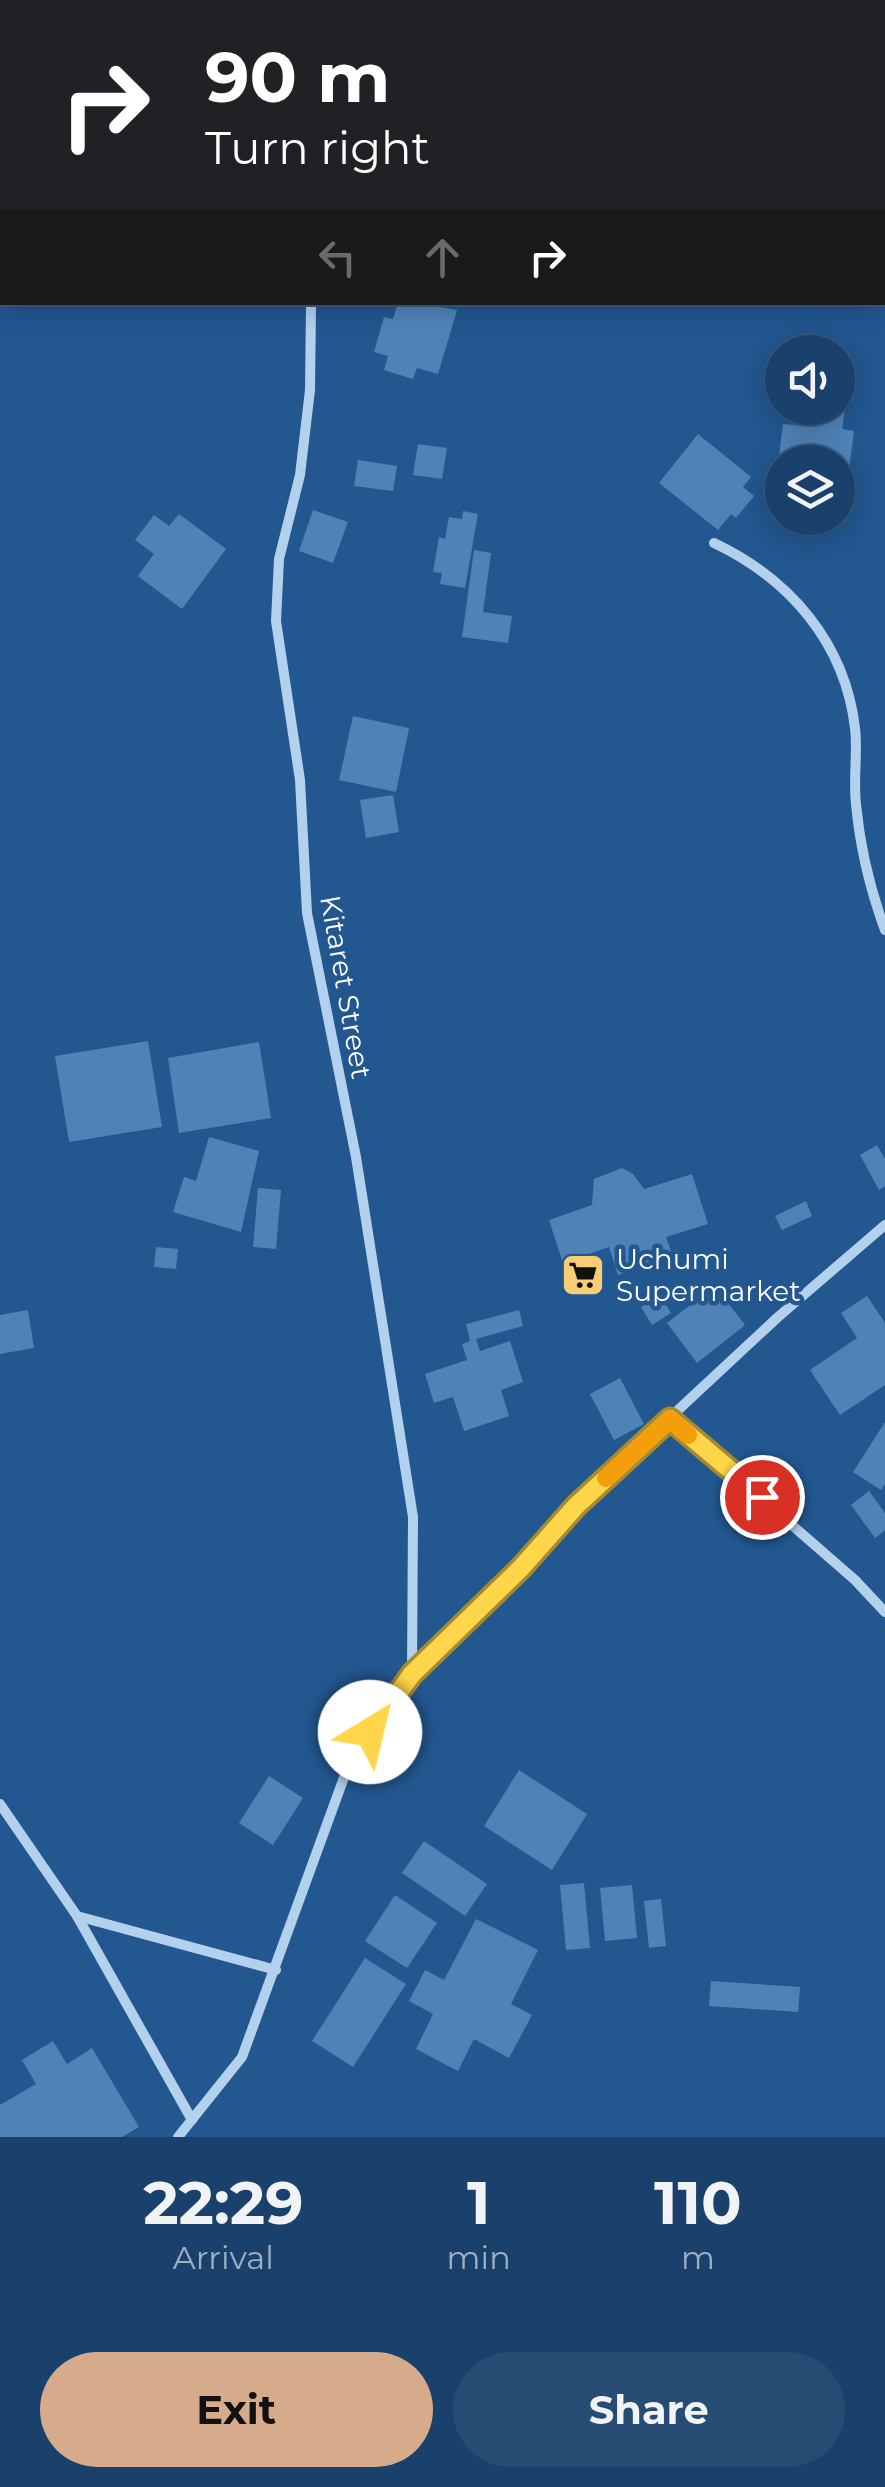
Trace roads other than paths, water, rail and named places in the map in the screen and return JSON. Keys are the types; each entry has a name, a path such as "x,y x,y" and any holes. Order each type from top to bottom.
{"street":[{"name":"Kitaret Street","path":"311,307 310,390 300,475 279,559 276,621 300,780 307,914 356,1157 412,1518 412,1674"},
{"path":"714,543 761,571 805,609 846,678 856,731 860,836 885,930"},
{"path":"178,2137 242,2058 350,1761 412,1674 521,1568 576,1506 885,1225"},
{"path":"670,1419 855,1580 885,1612"},
{"path":"0,1804 78,1916 192,2120"},
{"path":"78,1916 276,1970"}],"place":[{"name":"Uchumi Supermarket","path":"583,1275"}]}
